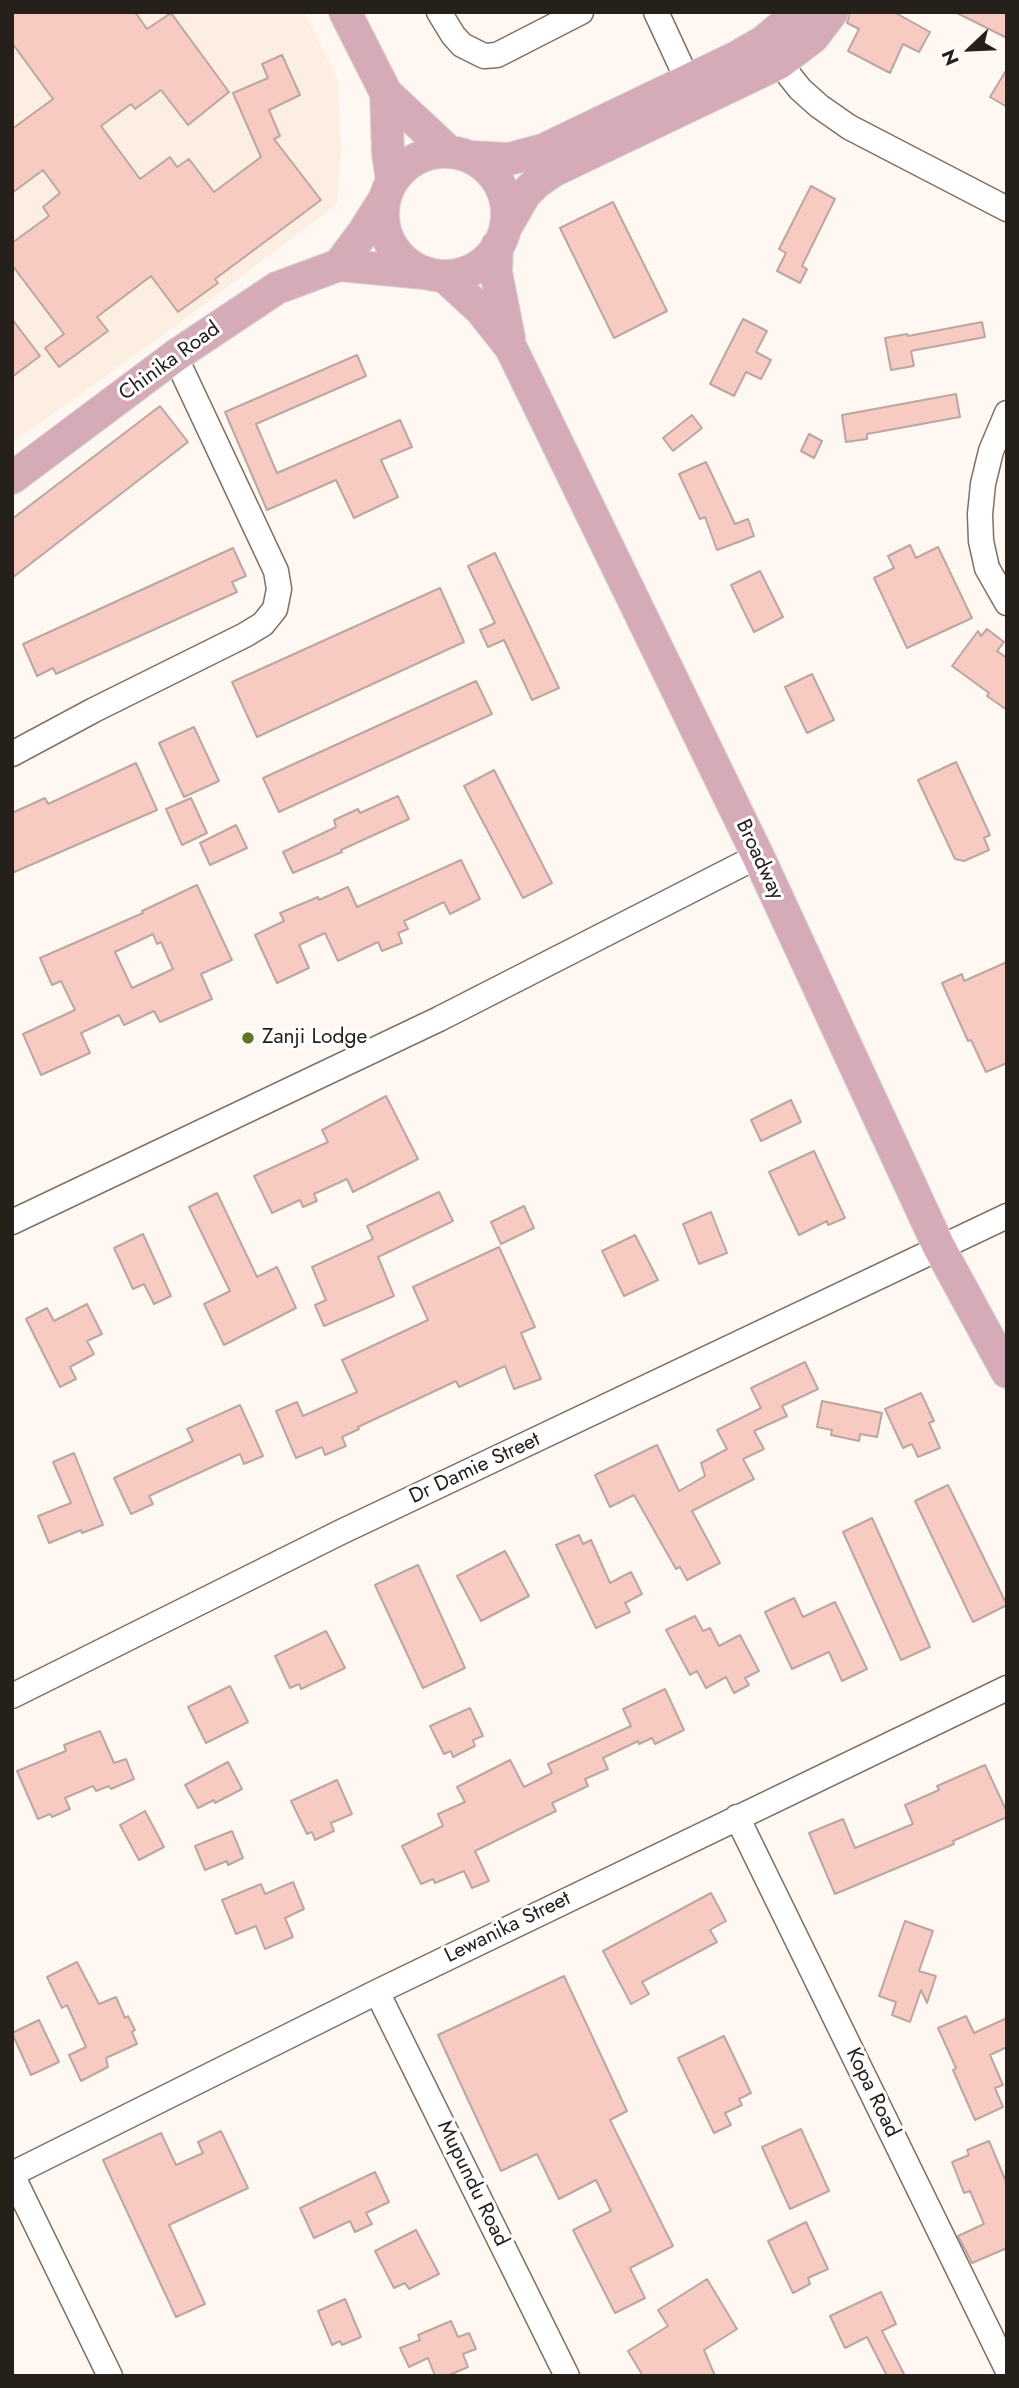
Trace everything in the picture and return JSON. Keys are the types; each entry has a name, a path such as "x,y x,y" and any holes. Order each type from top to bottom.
{"main road":[{"path":"345,12 386,93 460,154 488,168 500,184 507,204 496,272 511,348"},
{"path":"338,265 434,275 463,274 480,267 494,254 525,194 536,183 553,171 771,53 799,12"},
{"path":"338,265 363,233 388,190 407,165 426,154 509,159 543,150 688,81 813,37 832,12"},
{"path":"386,93 388,190 383,216 386,234 395,251 408,264 434,275 481,310 511,348"},
{"name":"Chinika Road","path":"12,478 175,356 276,288 338,265"},
{"name":"Broadway","path":"511,348 758,856 939,1247 1007,1372"}],"street":[{"path":"439,12 462,45 484,56 497,55 580,12"},
{"path":"656,12 688,81"},
{"path":"771,53 800,89 849,127 1007,209"},
{"path":"12,754 245,635 263,624 275,609 279,589 276,571 175,356"},
{"path":"1007,413 991,451 983,484 980,514 981,541 987,568 1007,603"},
{"path":"12,1222 439,1019 758,856"},
{"name":"Dr Damie Street","path":"12,1696 341,1532 1007,1216"},
{"name":"Lewanika Street","path":"12,2175 377,1992 1007,1688"},
{"name":"Kopa Road","path":"737,1817 1007,2369"},
{"name":"Mupundu Road","path":"377,1992 567,2376"},
{"path":"12,2175 110,2376"}],"shaded area":[{"path":"12,12 304,12 338,81 341,151 337,204 178,324 12,443"}],"building":[{"path":"12,12 135,12 147,29 171,13 229,92 188,125 161,90 135,109 131,104 101,126 140,179 170,157 177,167 189,159 214,192 261,157 233,93 268,78 262,64 282,55 300,95 269,110 280,136 274,139 321,200 215,279 218,283 178,312 151,276 97,317 108,331 59,367 45,348 64,334 12,265 12,243 49,216 43,207 60,193 43,170 12,193 12,129 53,99 12,43"},
{"path":"850,12 894,12 930,32 919,52 903,44 890,73 848,51 859,29 847,23"},
{"path":"955,12 1007,12 1007,38"},
{"path":"1007,69 1007,107 990,97"},
{"path":"811,186 835,199 802,266 807,269 800,283 777,271 786,253 779,249"},
{"path":"613,202 667,311 614,338 560,228"},
{"path":"12,319 40,356 12,377"},
{"path":"743,319 767,331 756,352 771,360 761,379 746,372 734,396 710,384"},
{"path":"982,322 985,337 911,351 914,366 891,370 885,338"},
{"path":"357,355 366,376 256,424 277,473 400,420 412,447 381,460 398,497 354,518 336,480 267,510 225,412"},
{"path":"956,394 960,417 867,434 867,439 846,442 842,415"},
{"path":"160,406 188,442 12,578 12,519"},
{"path":"692,415 702,428 673,451 663,438"},
{"path":"809,434 822,441 814,458 801,451"},
{"path":"706,462 735,524 748,519 754,536 717,550 705,517 700,519 679,474"},
{"path":"910,545 916,558 938,547 972,618 907,648 874,578 894,568 888,556"},
{"path":"233,548 246,576 232,582 237,592 56,674 53,668 37,676 23,644"},
{"path":"495,553 559,688 532,700 504,640 488,647 480,630 495,623 468,566"},
{"path":"760,571 783,617 754,632 731,585"},
{"path":"440,588 464,642 257,737 232,682"},
{"path":"987,629 1004,642 997,651 1007,658 1007,710 952,666 978,631 981,636"},
{"path":"812,674 834,720 807,733 785,687"},
{"path":"476,681 492,714 279,812 263,778"},
{"path":"194,727 219,781 184,797 159,743"},
{"path":"956,762 990,835 984,838 989,850 964,861 955,859 918,780"},
{"path":"136,763 157,810 12,873 12,813 45,798 48,804"},
{"path":"494,770 552,883 523,898 464,786"},
{"path":"398,796 409,819 293,873 283,852 336,827 334,820 358,809 360,813"},
{"path":"191,798 207,833 182,845 166,809"},
{"path":"236,825 247,848 210,865 200,843"},
{"path":"461,860 480,899 450,914 444,902 404,921 408,929 398,933 402,943 382,951 378,942 338,961 325,933 299,945 309,968 277,983 255,935 284,921 280,913 348,887 357,907"},
{"path":"197,885 232,960 201,974 212,999 160,1022 154,1011 124,1025 119,1015 81,1033 90,1053 41,1075 23,1034 75,1010 61,981 52,985 40,958 143,913 142,911","holes":["153,934 157,944 161,942 173,969 132,988 115,952"]},
{"path":"1007,962 1007,1063 986,1072 971,1040 968,1041 942,983 962,974 964,981"},
{"path":"386,1096 418,1159 353,1192 347,1179 314,1194 317,1201 303,1207 300,1200 272,1213 254,1176 328,1142 322,1130"},
{"path":"791,1100 801,1122 761,1141 751,1120"},
{"path":"814,1151 845,1218 828,1225 827,1221 799,1235 769,1172"},
{"path":"439,1192 453,1221 378,1257 394,1296 324,1326 315,1305 326,1300 312,1267 373,1239 367,1226"},
{"path":"217,1193 257,1277 277,1267 296,1308 224,1345 204,1304 230,1291 189,1207"},
{"path":"524,1206 534,1228 501,1244 491,1222"},
{"path":"711,1212 727,1253 699,1264 683,1224"},
{"path":"143,1234 171,1296 154,1304 144,1284 133,1289 114,1248"},
{"path":"635,1235 658,1280 624,1296 602,1251"},
{"path":"499,1247 535,1327 521,1333 541,1379 514,1389 505,1366 459,1387 456,1381 358,1427 359,1429 342,1437 346,1446 325,1455 322,1447 296,1458 276,1411 297,1402 303,1416 357,1392 342,1360 428,1320 413,1287"},
{"path":"87,1304 102,1334 87,1341 94,1354 70,1367 76,1379 60,1387 26,1319 47,1308 54,1321"},
{"path":"805,1362 818,1389 782,1406 787,1416 754,1431 764,1449 743,1459 754,1479 692,1511 720,1563 687,1580 680,1567 676,1569 634,1495 610,1507 595,1475 657,1445 679,1491 705,1476 701,1463 727,1449 717,1430 761,1408 751,1388"},
{"path":"921,1393 934,1421 929,1423 940,1448 918,1457 912,1444 903,1448 885,1409"},
{"path":"822,1401 882,1413 877,1437 860,1434 859,1441 831,1435 832,1430 817,1427"},
{"path":"240,1405 263,1456 244,1464 240,1454 149,1496 153,1504 131,1514 114,1478 193,1441 187,1429"},
{"path":"74,1453 103,1525 82,1533 81,1530 49,1543 38,1516 71,1503 53,1462"},
{"path":"948,1485 1007,1605 973,1622 915,1501"},
{"path":"872,1518 930,1647 901,1660 843,1532"},
{"path":"579,1535 583,1544 591,1540 610,1583 631,1572 642,1594 625,1603 630,1612 596,1628 556,1545"},
{"path":"505,1551 529,1596 481,1621 457,1576"},
{"path":"418,1565 465,1668 423,1688 375,1585"},
{"path":"794,1598 803,1617 835,1602 867,1669 842,1681 829,1652 792,1669 765,1612"},
{"path":"695,1616 703,1631 710,1628 719,1646 740,1635 759,1671 745,1678 749,1685 734,1693 726,1677 706,1688 697,1671 690,1675 666,1630"},
{"path":"326,1631 345,1668 301,1689 299,1684 290,1688 275,1656"},
{"path":"230,1686 248,1722 206,1743 188,1707"},
{"path":"665,1689 684,1730 655,1744 652,1738 639,1744 638,1741 603,1758 608,1769 585,1779 588,1786 552,1803 556,1811 475,1851 489,1881 472,1888 464,1871 435,1883 433,1879 421,1884 402,1846 443,1826 438,1814 465,1802 457,1787 510,1760 524,1787 552,1773 548,1764 631,1726 623,1709"},
{"path":"470,1708 483,1736 473,1740 475,1746 453,1757 451,1751 444,1754 430,1726"},
{"path":"100,1731 114,1763 126,1759 134,1779 111,1789 109,1786 96,1791 93,1786 65,1798 70,1809 52,1817 50,1814 38,1819 17,1771 66,1751 64,1745"},
{"path":"228,1762 242,1789 215,1803 214,1800 198,1808 185,1785"},
{"path":"985,1765 1007,1817 953,1841 954,1844 835,1894 809,1833 843,1819 855,1848 913,1824 905,1805 939,1790 937,1786"},
{"path":"337,1780 352,1814 331,1823 334,1831 315,1840 312,1832 307,1834 291,1801"},
{"path":"145,1811 164,1847 139,1860 120,1825"},
{"path":"232,1831 243,1858 228,1865 227,1861 205,1870 195,1846"},
{"path":"293,1882 304,1909 285,1918 293,1937 265,1949 256,1926 236,1934 222,1900 261,1884 265,1894"},
{"path":"711,1893 726,1921 710,1930 717,1942 642,1982 649,1994 631,2004 603,1951"},
{"path":"905,1921 933,1931 919,1971 936,1976 927,2003 921,1990 910,2022 892,2015 896,2002 879,1996"},
{"path":"77,1962 99,2004 116,1997 125,2018 128,2016 135,2030 132,2032 137,2044 106,2058 108,2067 81,2081 69,2055 86,2047 67,2005 62,2008 47,1977"},
{"path":"564,1976 627,2111 610,2120 673,2246 630,2268 645,2298 615,2313 573,2230 611,2211 596,2180 559,2199 537,2154 501,2171 438,2035"},
{"path":"966,2016 974,2033 1007,2018 1007,2047 990,2055 1003,2085 995,2088 1003,2107 975,2120 938,2028"},
{"path":"39,2020 59,2062 31,2075 12,2033"},
{"path":"724,2036 751,2093 739,2099 742,2105 725,2113 731,2125 714,2133 678,2058"},
{"path":"801,2129 829,2191 790,2209 762,2147"},
{"path":"221,2131 248,2188 169,2225 205,2304 176,2317 103,2160 161,2133 176,2165 203,2153 198,2142"},
{"path":"989,2141 1007,2184 1007,2248 972,2263 958,2236 984,2224 970,2191 964,2193 952,2162 969,2155 967,2150"},
{"path":"375,2172 389,2202 366,2213 372,2224 355,2232 350,2221 314,2238 300,2208"},
{"path":"806,2222 828,2269 808,2278 810,2284 793,2293 768,2241"},
{"path":"416,2230 439,2274 409,2289 405,2283 394,2288 375,2251"},
{"path":"707,2279 737,2329 704,2350 715,2376 643,2376 628,2351 668,2326 658,2310"},
{"path":"881,2292 896,2324 882,2331 905,2376 887,2376 867,2337 845,2348 830,2316"},
{"path":"345,2299 361,2337 342,2345 340,2341 332,2345 318,2311"},
{"path":"451,2321 458,2337 469,2333 476,2349 463,2354 468,2367 447,2376 435,2376 428,2358 409,2367 400,2348 420,2340 418,2335"}],"place":[{"name":"Zanji Lodge","path":"248,1038"}]}
